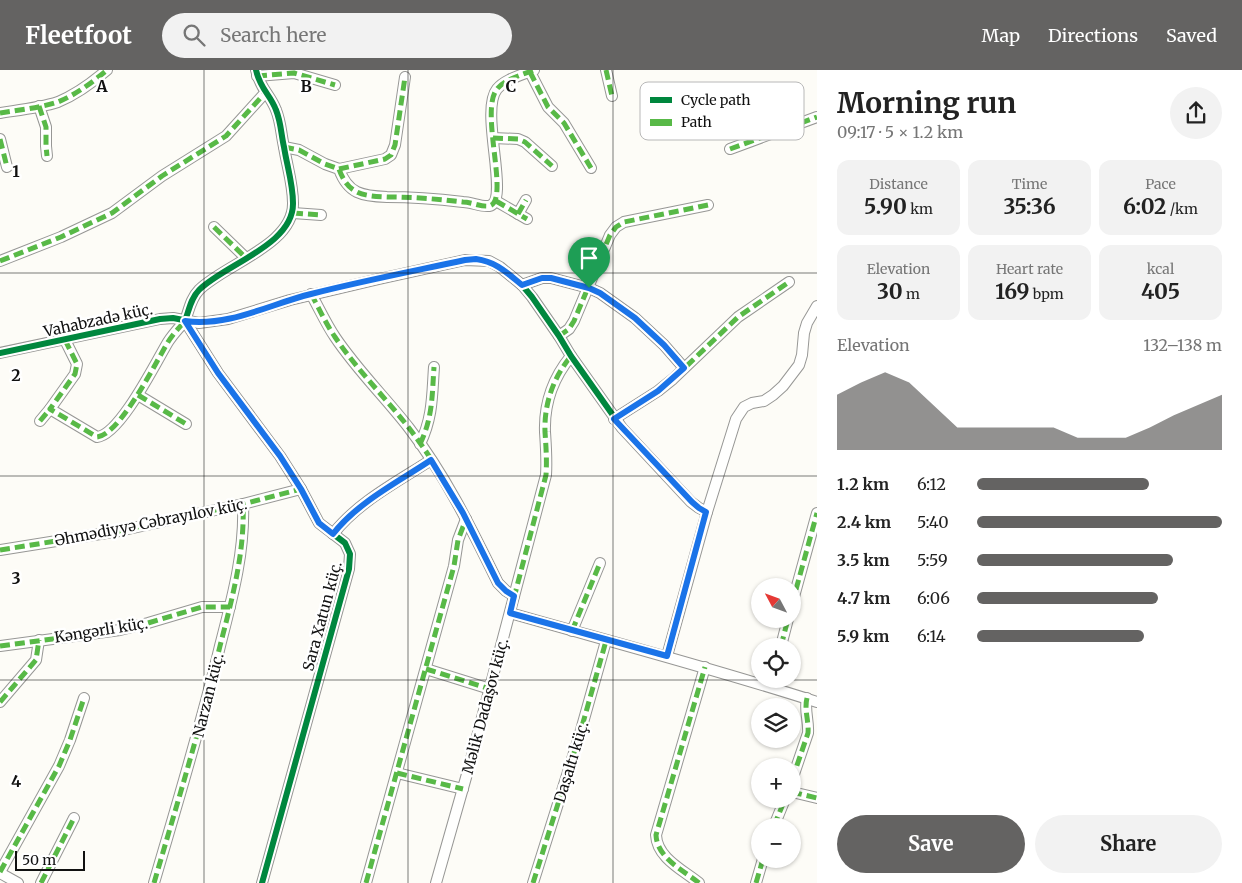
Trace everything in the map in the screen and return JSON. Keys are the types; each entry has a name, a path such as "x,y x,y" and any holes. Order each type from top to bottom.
{"street":[{"path":"0,113 58,102 107,70"},
{"path":"606,70 612,96"},
{"path":"339,169 348,186 368,196 492,205 496,201 498,171 490,107 492,98 497,89 508,81 532,71 548,107 559,116 591,168"},
{"path":"50,409 97,437 103,436 115,425 138,395 169,342 185,321 192,301 198,291 212,279 262,248 286,226 293,213 290,177 281,123 277,110 259,83 256,73 301,74 335,85"},
{"path":"284,147 299,150 339,169 385,159 390,155 395,146 405,77"},
{"path":"0,262 61,237 112,213 162,176 226,136 265,93"},
{"path":"39,106 46,127 48,156"},
{"path":"804,123 817,118"},
{"path":"493,138 518,139 552,166"},
{"path":"0,139 7,167"},
{"path":"730,150 757,140"},
{"path":"496,201 523,216 526,200"},
{"path":"560,336 574,322 610,235 616,227 624,222 708,205"},
{"path":"293,213 321,215"},
{"path":"214,226 246,258"},
{"name":"Vahabzadə küç.","path":"0,353 160,319 173,318 199,323 228,319 311,294 465,260 489,261 522,285 560,336 571,356 614,419 692,502 706,512"},
{"path":"522,285 542,278 551,278 589,288 600,293 635,318 664,345 684,368"},
{"path":"614,419 658,391 738,317 788,282"},
{"path":"311,294 335,337 368,381 410,428 466,518 498,583 514,596"},
{"path":"667,656 706,512 736,419 744,407 752,403 764,401 773,395 783,386 799,365 807,323 817,306"},
{"name":"Sara Xatun küç.","path":"185,321 218,373 280,456 301,489 319,523 345,543 350,554 350,569 262,883"},
{"path":"40,421 75,374 77,364 65,340"},
{"name":"Məlik Dadaşov küç.","path":"436,883 463,790 546,475 548,456 545,430 550,394 561,368 571,356"},
{"path":"420,444 431,413 434,367"},
{"path":"138,395 186,424"},
{"path":"333,534 356,510 431,460"},
{"name":"Əhmədiyyə Cəbrayılov küç.","path":"0,550 119,531 243,504 301,489"},
{"name":"Narzan küç.","path":"154,883 202,720 230,607 243,540 243,504"},
{"path":"799,578 817,513"},
{"path":"366,883 454,566 458,540 466,518"},
{"path":"572,631 600,563"},
{"name":"Kəngərli küç.","path":"0,646 120,630 148,624 202,607 230,607"},
{"path":"510,613 606,641 751,677"},
{"path":"0,702 36,660 39,640"},
{"name":"Daşaltı küç.","path":"533,883 606,641"},
{"path":"699,883 661,852 656,844 656,835 705,667"},
{"path":"426,669 490,689"},
{"path":"784,688 817,702"},
{"path":"18,883 0,873 59,766 84,698"},
{"path":"799,758 808,733 806,698"},
{"path":"397,772 463,790"},
{"path":"801,794 817,798"},
{"path":"41,883 74,818"},
{"path":"756,883 760,868"}],"marked path":[{"path":"0,113 58,102 84,88 107,70"},
{"path":"284,147 299,150 339,169 347,184 352,189 363,194 378,197 466,202 489,206 495,201 497,189 492,135 492,100 497,89 504,83 534,70"},
{"path":"606,70 612,96"},
{"path":"530,72 548,107 564,123 591,168"},
{"path":"257,76 294,73 335,85"},
{"path":"339,169 385,159 391,155 395,145 405,77"},
{"path":"0,261 61,237 112,213 162,176 226,136 265,93"},
{"path":"39,106 46,127 47,156"},
{"path":"804,122 817,117"},
{"path":"493,138 518,139 525,142 552,166"},
{"path":"0,139 7,167"},
{"path":"730,149 754,140"},
{"path":"518,214 526,200"},
{"path":"496,201 527,219"},
{"path":"559,336 569,329 574,321 610,235 616,227 624,222 708,205"},
{"path":"293,213 321,215"},
{"path":"214,227 246,258"},
{"path":"522,285 542,278 551,278 589,288 600,293 635,318 664,345 684,368"},
{"path":"614,419 658,391 738,317 789,282"},
{"path":"311,294 329,327 344,349 409,428 435,465 458,504 498,583 514,596"},
{"path":"65,340 77,364 75,374 50,409 97,437 106,433 126,411 137,396 168,342 185,321"},
{"path":"510,613 546,475 545,422 548,401 559,373 571,356"},
{"path":"420,444 430,415 434,367"},
{"path":"138,395 186,424"},
{"path":"40,421 50,409"},
{"path":"333,534 366,502 431,460"},
{"path":"0,550 119,531 243,504 301,489"},
{"path":"154,883 197,735 229,611 240,558 243,504"},
{"path":"799,578 817,513"},
{"path":"366,883 454,566 458,540 466,519"},
{"path":"572,631 600,563"},
{"path":"0,646 120,630 202,607 230,607"},
{"path":"783,638 786,628"},
{"path":"0,702 36,660 39,640"},
{"path":"533,883 579,737 606,641"},
{"path":"699,883 666,857 657,843 656,835 705,667"},
{"path":"426,669 490,689"},
{"path":"0,872 59,766 84,698"},
{"path":"799,758 808,733 807,698"},
{"path":"397,773 463,789"},
{"path":"801,794 817,798"},
{"path":"777,818 781,808"},
{"path":"41,883 74,818"},
{"path":"756,883 760,868"}],"cycle path":[{"path":"256,70 260,82 274,104 279,119 292,189 293,203 290,218 282,231 271,242 199,290 192,300 185,321 218,373 280,456 301,489 319,523 345,543 350,554 349,569 262,883"},
{"path":"0,353 160,319 173,318 199,323 228,319 290,300 379,279 465,260 489,261 500,267 522,285 622,428 691,502 707,512"}],"route":[{"path":"476,259 489,261 522,285 542,278 551,278 589,288 600,293 635,318 664,345 684,368 658,391 614,419 692,502 706,512 667,656 606,641 510,613 514,596 498,583 463,513 431,460 356,510 333,534 326,530 319,523 301,489 280,456 218,373 185,321 199,323 228,319 311,294 476,259"}]}
